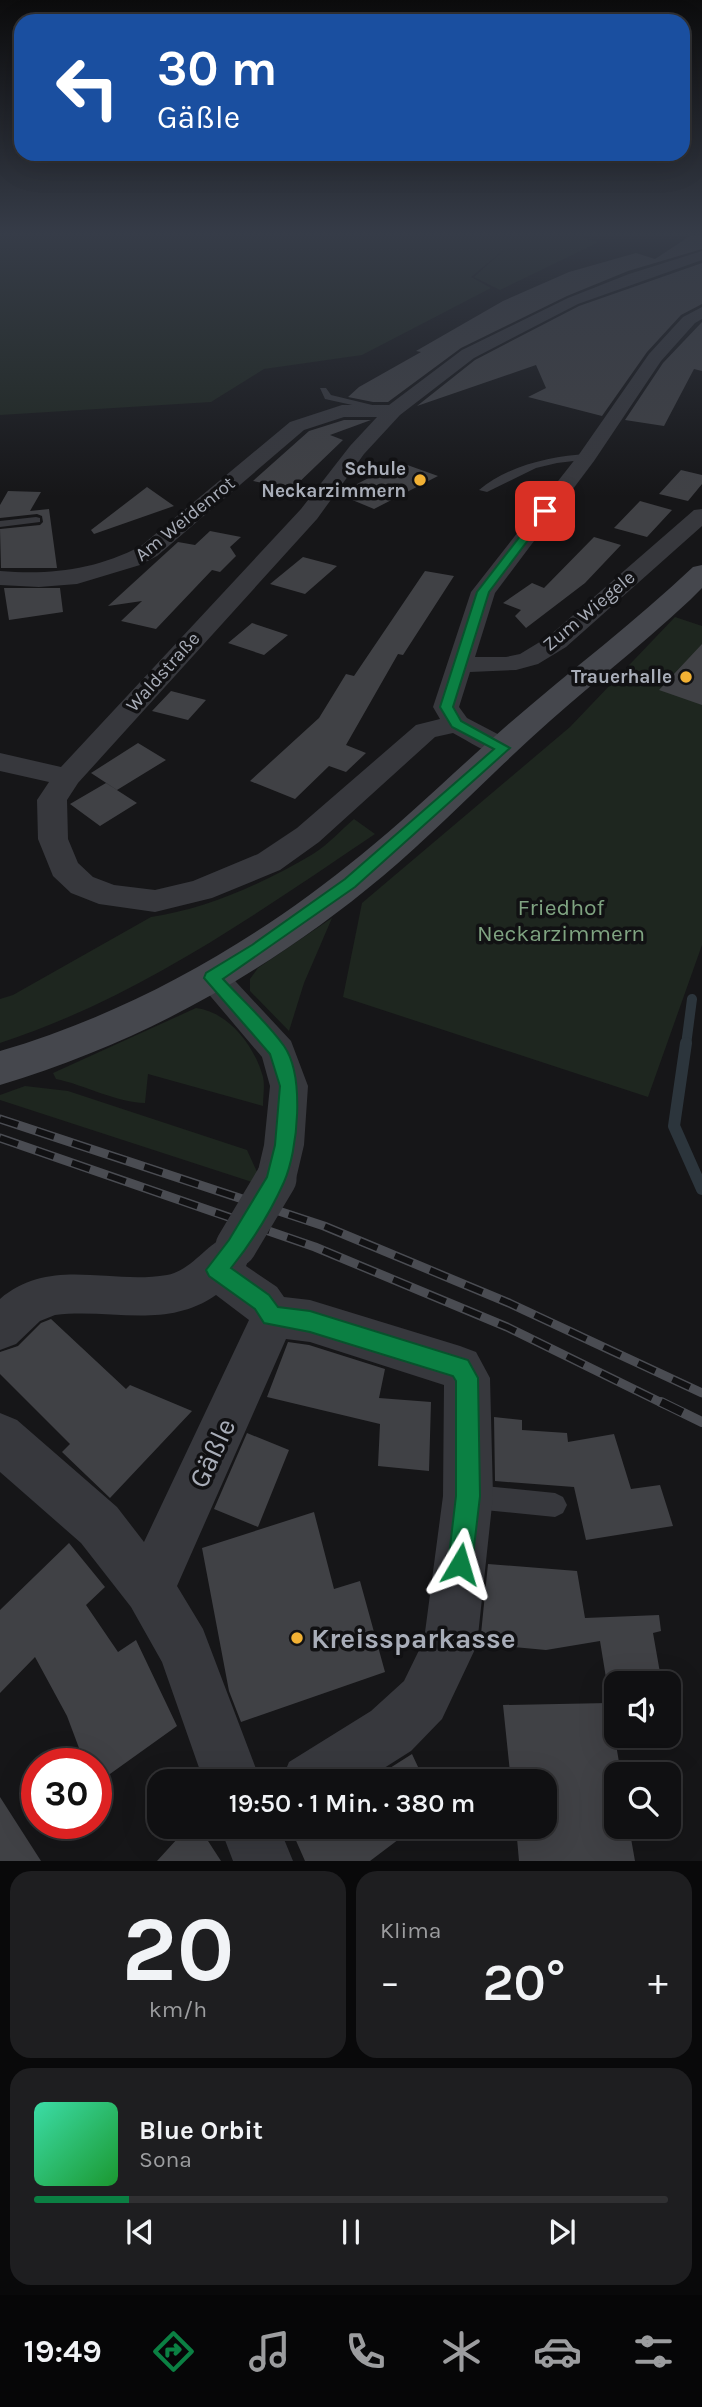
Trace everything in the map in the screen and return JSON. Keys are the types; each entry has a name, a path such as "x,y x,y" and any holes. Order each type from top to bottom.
{"street":[{"name":"Waldstraße","path":"457,724 426,731 308,835 269,862 201,890 155,901 110,896 82,885 64,868 53,839 52,800 67,777 309,514 357,450 393,411 468,354 530,323"},
{"path":"503,748 457,724 446,707 483,592 587,457 655,358 686,323"},
{"name":"Am Weidenrot","path":"0,579 61,580 124,566 149,551 297,426 342,411 393,411"},
{"name":"Zum Wiegele","path":"459,664 507,665 528,659 557,642 702,515"},
{"path":"0,1068 38,1059 150,1010 212,978 257,949 350,883 520,730 696,587"},
{"path":"0,762 67,777"},
{"path":"0,1329 24,1307 44,1296 79,1293 164,1298 196,1285 226,1258 276,1179 284,1145 289,1086 278,1051 212,978"},
{"path":"226,1258 272,1316 310,1321 460,1368 467,1378 468,1496 450,1645 423,1700 391,1731 330,1769"},
{"name":"Gäßle","path":"149,1589 260,1350 272,1316"},
{"path":"0,1437 99,1525 149,1589 184,1647 228,1769"},
{"path":"254,1839 263,1861"}],"lane":[{"path":"323,390 328,397 393,411"},
{"path":"484,490 535,464 561,458 587,457"},
{"path":"0,524 36,520"},
{"path":"468,1496 555,1505"}],"green space":[{"path":"0,323 424,323 362,355 264,369 211,402 0,415"},
{"name":"Friedhof Neckarzimmern","path":"675,617 702,626 702,945 648,1097 343,997 362,903 570,727"},
{"path":"354,819 375,834 195,952 100,1003 0,1043 0,999 13,995 151,917 214,901 275,875 319,850"},
{"path":"332,918 304,983 289,1031 250,991 250,979 258,968"},
{"path":"196,1008 219,1016 247,1043 263,1077 263,1106 148,1074 145,1103 134,1102 56,1079 53,1073"},
{"path":"25,1086 68,1091 247,1150 258,1174 252,1182 0,1100 0,1095"}],"building":[{"path":"465,323 512,323 461,348 388,402 348,397 359,387 421,352 416,351"},
{"path":"547,323 674,323 647,352 602,416 528,397 546,388 536,365 417,406 475,360"},
{"path":"702,323 702,371 694,369 664,426 625,420 663,363"},
{"path":"344,420 371,420 330,435 343,440 292,489 253,481 309,431"},
{"path":"399,462 438,476 374,509 338,494"},
{"path":"681,470 702,475 702,484 688,501 659,494"},
{"path":"147,487 174,506 94,534 91,530"},
{"path":"8,491 41,492 30,511 49,509 57,568 1,568 0,529 40,525 43,522 42,516 37,514 0,518 0,505"},
{"path":"640,501 672,510 647,537 614,528"},
{"path":"210,531 241,537 230,547 236,556 220,572 212,570 156,629 121,621 142,601 108,606 178,542 195,545"},
{"path":"594,537 621,545 585,583 526,628 515,616 521,610 503,603 532,583 544,588"},
{"path":"303,557 337,566 305,594 270,584"},
{"path":"425,571 454,576 403,655 398,654 346,745 366,753 346,772 329,766 295,799 250,781 319,718 346,674 354,676"},
{"path":"4,588 60,588 63,612 9,620"},
{"path":"252,623 288,635 264,655 228,643"},
{"name":"Trauerhalle","path":"702,644 702,705 659,690"},
{"path":"171,691 206,700 188,720 152,711"},
{"path":"138,743 166,760 117,790 91,773"},
{"path":"106,783 137,803 100,826 70,804"},
{"path":"51,1319 126,1389 130,1385 192,1411 110,1498 62,1452 70,1444 0,1374 0,1352 18,1346 41,1323"},
{"path":"288,1342 309,1345 385,1369 379,1398 431,1402 429,1471 378,1466 380,1424 267,1397"},
{"path":"494,1417 522,1420 522,1430 567,1433 568,1442 614,1434 631,1489 660,1485 673,1526 586,1540 574,1487 495,1481"},
{"path":"247,1433 289,1450 258,1527 214,1509"},
{"name":"Kreissparkasse","path":"314,1512 334,1589 360,1581 385,1672 241,1722 229,1691 202,1548"},
{"path":"69,1543 105,1587 86,1605 118,1652 136,1640 177,1726 112,1773 112,1748 79,1748 67,1716 35,1657 0,1693 0,1610"},
{"path":"488,1564 577,1571 585,1618 659,1615 661,1631 653,1633 660,1671 605,1671 600,1641 546,1650 480,1644"},
{"path":"604,1703 604,1748 617,1748 619,1762 604,1762 604,1839 631,1839 635,1861 519,1861 517,1839 557,1839 557,1769 510,1769 503,1705"},
{"path":"412,1754 419,1769 388,1769"},
{"path":"0,1797 21,1830 21,1839 27,1839 41,1861 0,1861"},
{"path":"177,1839 207,1839 221,1861 157,1861"},
{"path":"295,1839 399,1839 370,1861 305,1861"}],"waterway":[{"path":"686,1045 692,999"},
{"path":"686,1043 674,1126 702,1189"}],"railway":[{"path":"0,1119 324,1226 509,1303 702,1393"},
{"path":"0,1138 315,1247 507,1327 664,1404"},
{"path":"661,1402 702,1422"}],"place":[{"name":"Schule Neckarzimmern","path":"420,480"},
{"name":"Trauerhalle","path":"686,677"},
{"name":"Kreissparkasse","path":"297,1638"}],"route":[{"path":"460,1564 468,1496 467,1378 460,1368 310,1321 272,1316 262,1302 216,1270 236,1246 276,1179 284,1145 289,1086 278,1051 212,978 350,883 503,748 457,724 446,707 483,592 545,511"}]}
